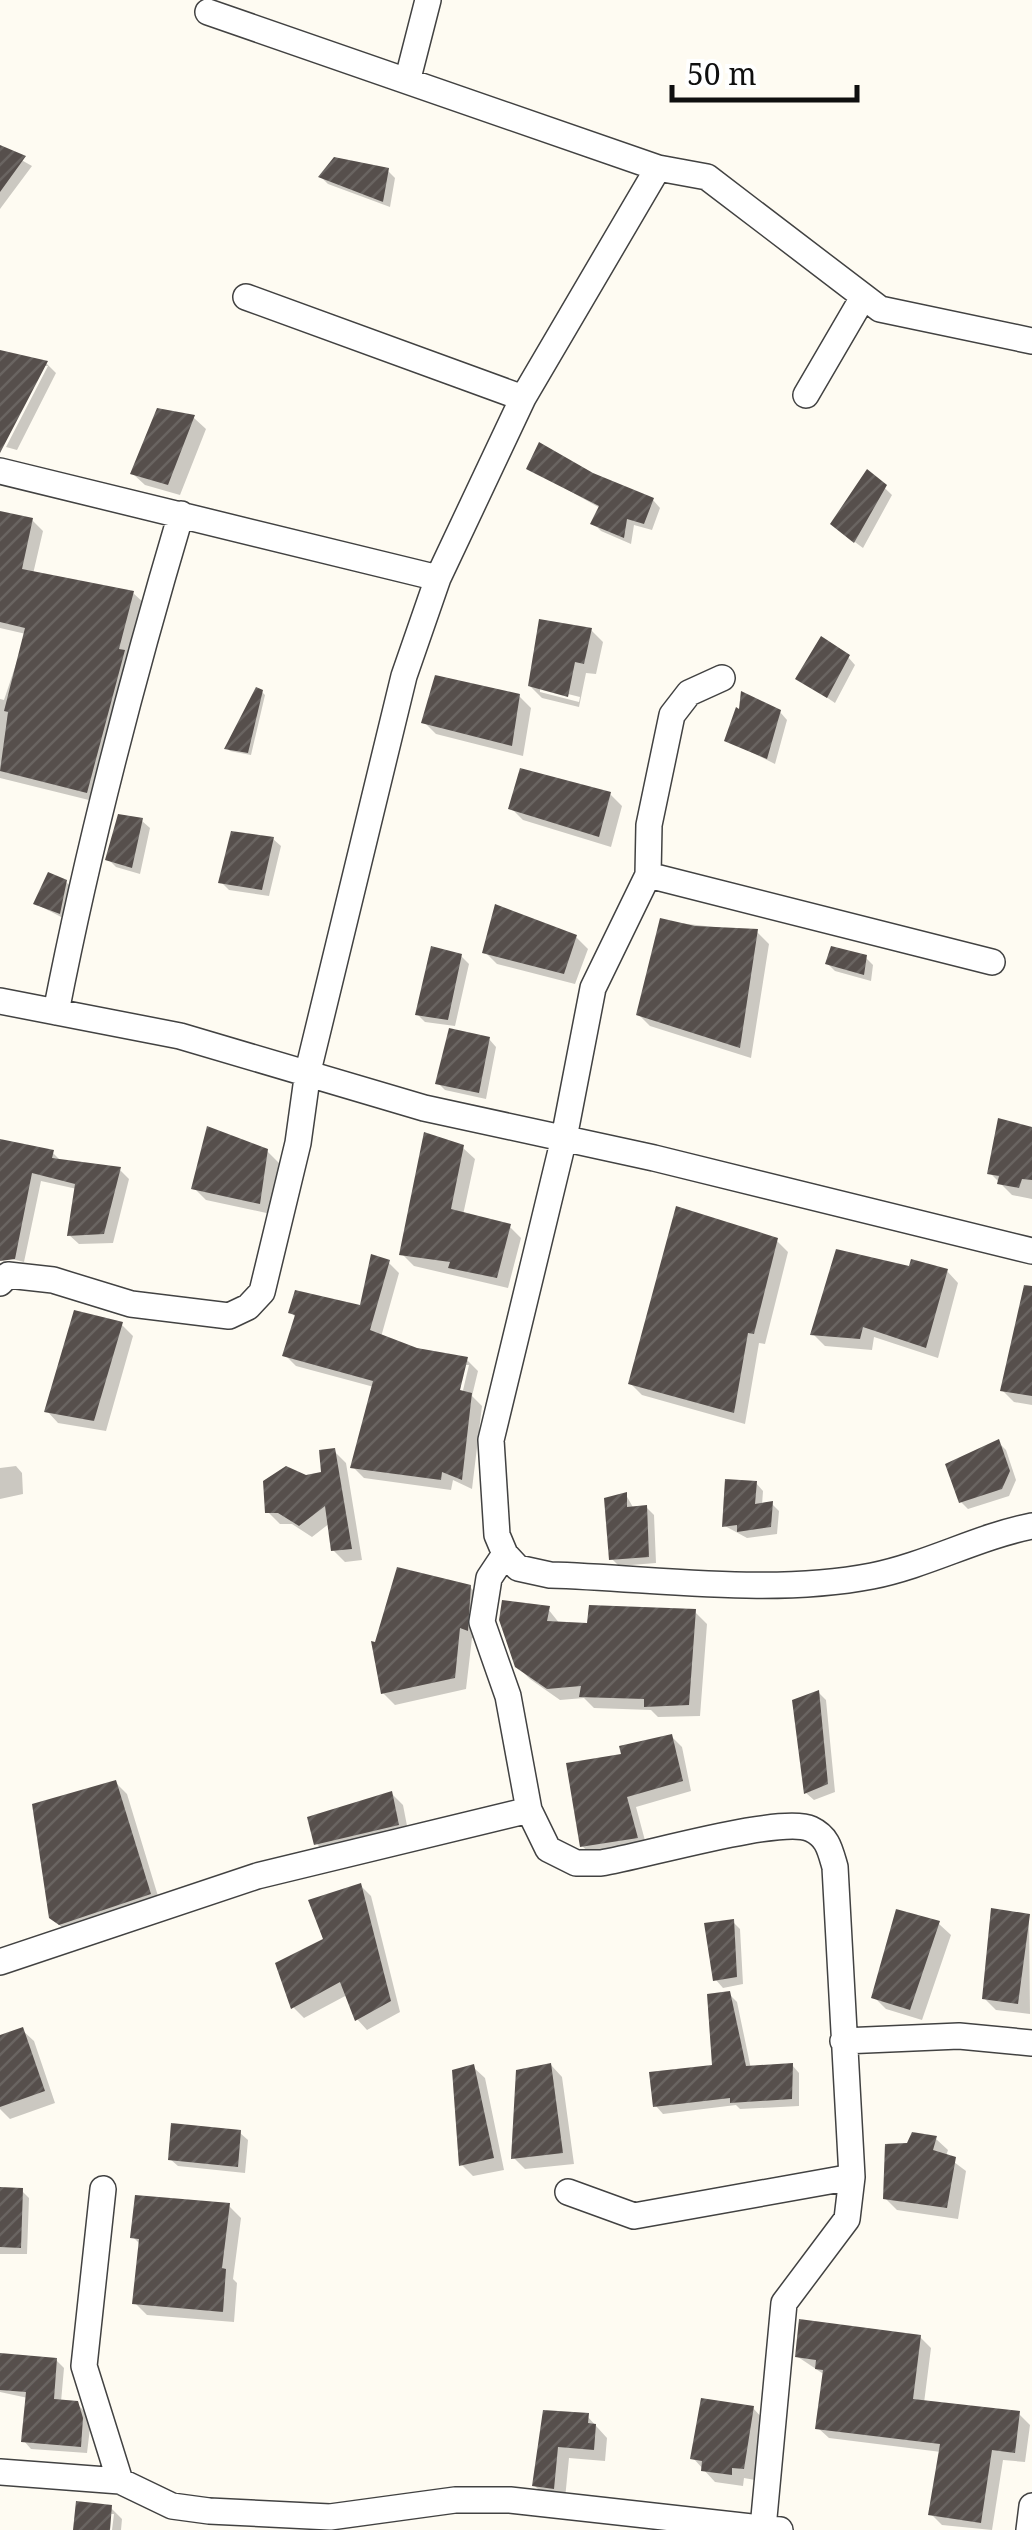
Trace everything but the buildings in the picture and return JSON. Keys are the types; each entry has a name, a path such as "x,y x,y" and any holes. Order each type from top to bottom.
{"street":[{"path":"408,78 428,0"},
{"path":"208,12 408,78 658,168 707,176 862,299 880,309 1032,341"},
{"path":"0,1283 8,1274 53,1280 131,1304 229,1316 248,1308 262,1292 298,1143 308,1071 404,676 438,578 523,398 658,168"},
{"path":"246,296 523,398"},
{"path":"806,395 862,299"},
{"path":"0,472 438,578"},
{"path":"56,1012 84,866 130,686 182,514"},
{"path":"722,678 689,693 672,715 649,825 648,876 593,988 564,1138 491,1440 497,1535 505,1554 518,1568 550,1575 798,1582 872,1576 990,1534 1032,1526"},
{"path":"648,876 992,962"},
{"path":"0,1001 180,1036 424,1108 1032,1251"},
{"path":"0,2472 120,2481 172,2506 209,2511 330,2517 455,2500 510,2500 771,2529 784,2303 848,2219 852,2177 834,1867 828,1841 808,1827 772,1828 643,1856 576,1864 548,1850 529,1810 508,1696 482,1622 489,1578 505,1554"},
{"path":"0,1962 257,1876 529,1810"},
{"path":"842,2042 959,2036 1032,2043"},
{"path":"568,2192 634,2216 852,2177"},
{"path":"103,2189 84,2366 120,2481"},
{"path":"1029,2530 1032,2506"}]}
